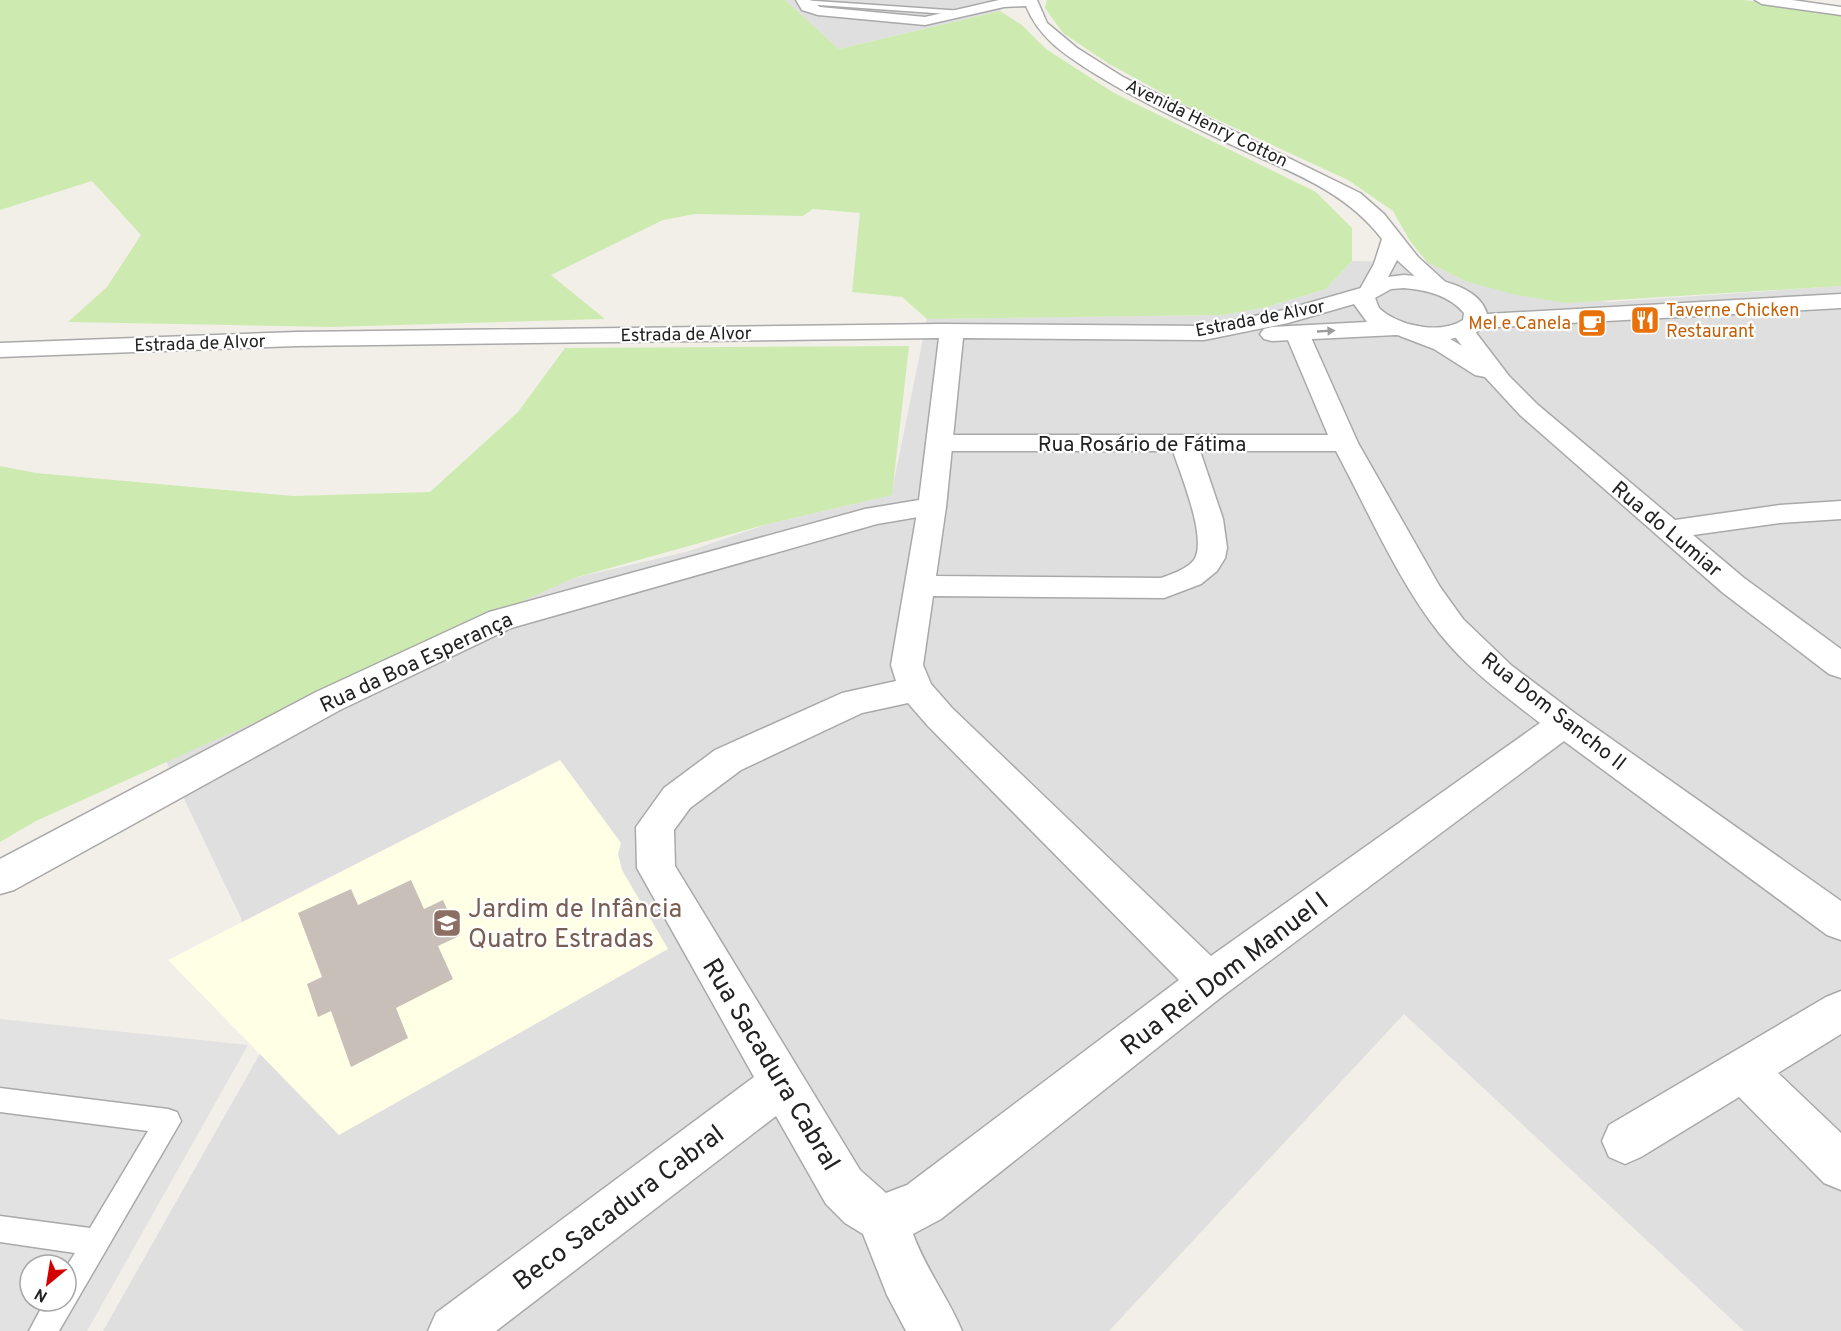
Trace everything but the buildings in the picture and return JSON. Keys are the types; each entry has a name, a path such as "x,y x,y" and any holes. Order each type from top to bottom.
{"street":[{"path":"1762,0 1841,11"},
{"path":"803,1 807,7 818,11 925,21 1004,3 1030,1"},
{"name":"Avenida Henry Cotton","path":"1030,1 1036,19 1054,39 1094,67 1177,113 1326,180 1356,199 1380,223 1412,264 1446,290"},
{"path":"1369,290 1385,264 1392,240"},
{"name":"Estrada de Alvor","path":"0,350 297,339 952,331 1204,333 1288,316 1396,282 1446,290 1507,304 1579,314"},
{"name":"Estrada de Alvor","path":"1369,290 1364,302 1370,313 1402,329 1432,334 1468,326 1579,314 1841,301"},
{"name":"Estrada de Alvor","path":"1446,290 1473,306 1476,312 1468,326"},
{"path":"1468,326 1500,381"},
{"path":"1204,333 1297,333 1402,329 1442,344 1500,381"},
{"path":"952,331 932,507 907,665 916,689 939,717 1209,982"},
{"name":"Rua Dom Sancho II","path":"1297,333 1345,443 1427,591 1452,627 1500,674 1564,723 1841,923"},
{"name":"Rua do Lumiar","path":"1500,381 1529,410 1733,585 1841,666"},
{"name":"Rua Rosário de Fátima","path":"939,443 1184,445 1345,443"},
{"path":"919,586 1164,588 1194,577 1210,558 1213,540 1184,445"},
{"name":"Rua da Boa Esperança","path":"0,878 328,701 500,620 875,515 932,507"},
{"path":"1668,530 1748,518 1841,510"},
{"name":"Rua Sacadura Cabral","path":"883,1218 862,1206 843,1186 656,868 655,827 677,798 728,760 854,702 916,689"},
{"name":"Rua Rei Dom Manuel I","path":"883,1218 904,1213 924,1202 1209,982 1564,723"},
{"path":"1625,1141 1841,1011"},
{"path":"1743,1070 1841,1166"},
{"name":"Beco Sacadura Cabral","path":"454,1331 783,1083"},
{"path":"883,1218 892,1248 915,1301 936,1331"}],"lane":[{"path":"0,1100 168,1121 78,1273"},
{"path":"0,1229 96,1242"},
{"path":"43,1331 54,1313"}],"shaded area":[{"path":"785,0 1009,0 1000,11 839,49"},
{"path":"1352,261 1427,262 1465,281 1608,302 1841,286 1841,1331 1744,1331 1404,1014 1109,1331 103,1331 262,1050 241,918 166,761 574,578 686,552 768,524 891,495 927,319 1223,315 1267,307 1326,289"},
{"name":"Jardim de Infância Quatro Estradas","path":"560,760 621,843 618,854 622,870 668,949 339,1135 168,960"},
{"path":"0,1019 248,1045 87,1331 0,1331"}],"green space":[{"path":"0,0 785,0 839,49 1000,11 1022,25 1046,49 1114,93 1316,192 1352,228 1352,261 1326,289 1267,307 1223,315 927,319 902,297 852,292 860,213 813,209 803,216 695,214 663,220 551,275 605,319 332,327 68,322 107,287 141,235 92,181 0,210"},
{"path":"1047,0 1743,0 1841,13 1841,286 1566,303 1516,295 1465,281 1427,262 1410,241 1393,211 1348,180 1181,103 1109,64 1063,33 1045,8"},
{"path":"909,346 892,495 768,524 574,578 36,821 0,842 0,466 36,473 293,496 430,492 518,412 565,348"}],"place":[{"name":"Taverne Chicken Restaurant","path":"1645,320"},
{"name":"Mel e Canela","path":"1592,323"},
{"name":"Jardim de Infância Quatro Estradas","path":"447,923"}]}
